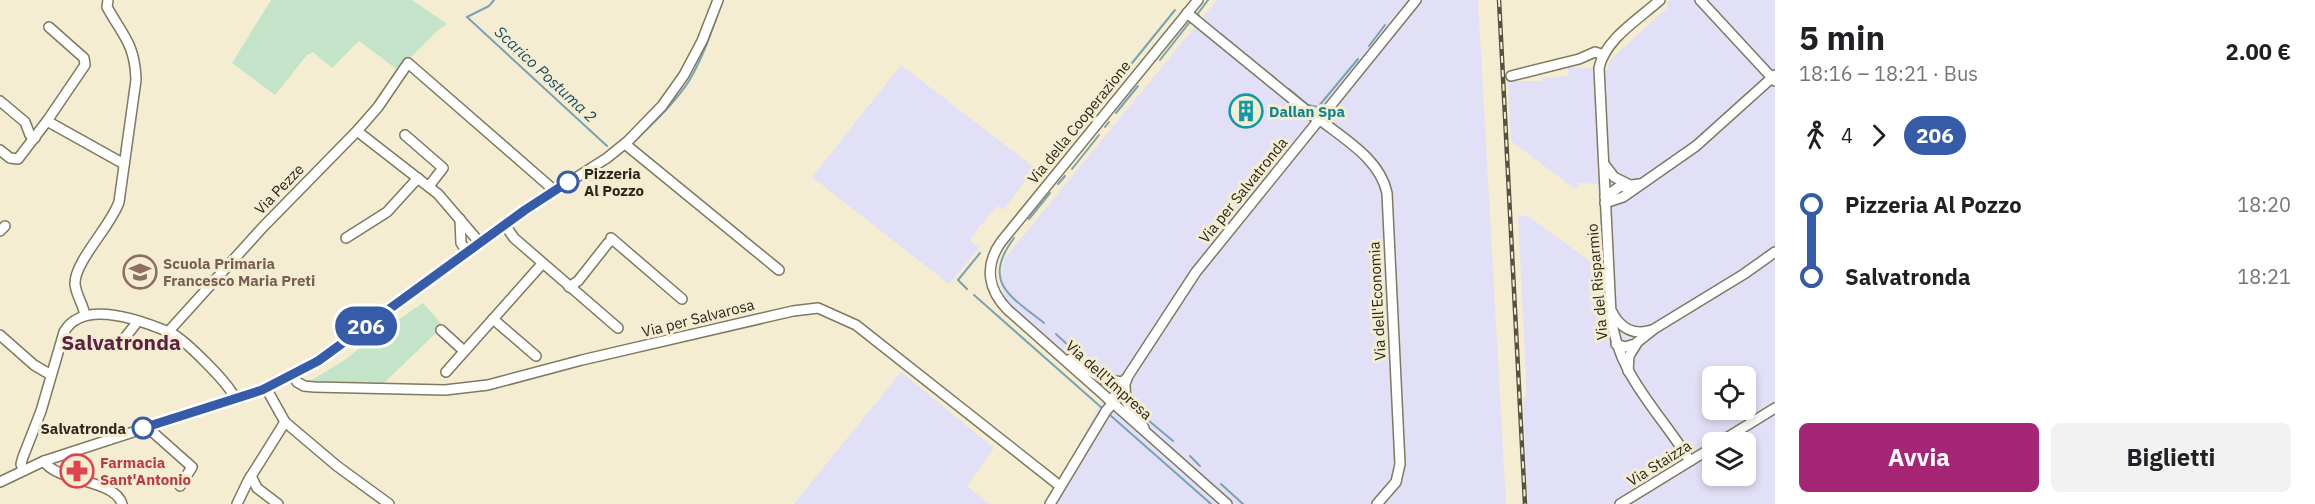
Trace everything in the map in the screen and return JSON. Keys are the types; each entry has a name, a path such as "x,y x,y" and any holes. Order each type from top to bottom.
{"street":[{"path":"85,315 76,289 76,277 82,263 117,210 122,190 135,80 135,63 130,43 107,7 108,0"},
{"path":"0,482 44,461 266,388 293,375 341,346 467,252 625,144 662,106 677,85 697,51 718,0"},
{"name":"Via della Cooperazione","path":"990,267 993,255 1001,242 1198,0"},
{"name":"Via per Salvatronda","path":"1050,504 1111,402 1120,394 1125,382 1190,279 1416,0"},
{"path":"1575,60 1584,61 1599,74 1604,55 1614,41 1660,0"},
{"path":"1605,200 1623,197 1705,139 1774,78 1700,0"},
{"name":"Via dell'Economia","path":"1187,13 1373,164 1380,174 1387,193 1400,464 1396,482 1377,504"},
{"path":"0,150 10,158 18,159 85,65 84,58 49,27"},
{"path":"1511,76 1575,60 1596,52 1604,55"},
{"name":"Via Pezze","path":"168,332 263,228 357,131 382,102 408,63 555,190"},
{"name":"Via del Risparmio","path":"1599,74 1611,310 1616,344 1629,373 1690,461"},
{"path":"0,101 25,122 30,135 34,138"},
{"path":"47,121 124,164"},
{"path":"357,131 429,186 480,243"},
{"path":"405,135 443,168 429,186"},
{"path":"625,144 779,270"},
{"path":"1603,159 1612,175 1630,186"},
{"path":"346,238 389,210 418,178"},
{"path":"1605,200 1614,189 1642,183"},
{"path":"460,219 461,243 467,252"},
{"path":"505,225 514,238 542,264 618,328"},
{"path":"569,287 578,281 612,239 682,299"},
{"path":"1633,331 1616,344 1627,347 1637,343 1775,252"},
{"path":"446,372 542,264"},
{"name":"Via dell'Impresa","path":"990,267 991,284 1000,302 1227,504"},
{"name":"Via per Salvarosa","path":"293,375 297,382 304,386 320,388 445,390 488,386 717,327 818,308 856,325 1060,486"},
{"path":"1611,310 1621,325 1633,331 1654,330"},
{"path":"23,470 21,464 23,457 41,411 66,329 85,315 107,314 175,335 228,384 235,399"},
{"path":"493,319 536,356"},
{"path":"123,340 135,325"},
{"path":"441,330 464,351"},
{"path":"0,336 34,365 51,375"},
{"path":"1629,373 1629,358 1637,343"},
{"path":"1054,351 1105,380 1125,382 1128,403 1148,435"},
{"path":"266,388 285,422 337,466 389,504"},
{"path":"1736,432 1775,408"},
{"path":"237,504 251,476 285,422"},
{"path":"147,427 192,467 180,486"},
{"name":"Via Staizza","path":"1620,504 1702,454"},
{"path":"44,461 51,468 106,490 122,504"},
{"path":"251,476 257,488 278,504"}],"shaded area":[{"path":"1217,0 1478,0 1506,504 1046,504 1106,394 1006,304 1000,281 1005,258"},
{"path":"1670,0 1775,0 1775,504 1528,504 1523,398 1526,396 1526,374 1518,216 1528,216 1602,270 1598,184 1579,183 1575,189 1511,141 1508,81 1542,81 1542,78 1568,76 1568,67 1607,69 1611,59 1667,8 1667,2"},
{"path":"901,65 1035,168 1003,210 998,206 980,226 970,240 979,248 949,284 812,177"},
{"path":"901,372 994,448 967,486 989,504 794,504"}],"green space":[{"path":"271,0 412,0 447,24 398,70 359,41 332,68 313,52 307,55 275,95 232,63"},
{"path":"423,303 443,326 384,383 310,381 348,358 370,339"}],"waterway":[{"name":"Scarico Postuma 2","path":"494,0 489,6 467,17 607,146"},
{"name":"Scarico Postuma 2","path":"633,143 670,105 689,81 704,52 723,0"},
{"path":"1199,12 1208,0"},
{"path":"1107,94 1175,10"},
{"path":"1198,13 1199,17 1213,29"},
{"path":"1160,60 1189,23"},
{"path":"1369,46 1385,25"},
{"path":"1222,35 1276,79"},
{"path":"1289,89 1308,105 1318,107 1358,59"},
{"path":"1116,113 1138,86"},
{"path":"1105,127 1109,122"},
{"path":"1072,169 1099,135"},
{"path":"1058,184 1065,176"},
{"path":"1029,219 1050,193"},
{"path":"1014,238 1004,253 1000,266 1000,277 1011,296 1044,323"},
{"path":"967,289 958,280 980,253"},
{"path":"974,295 1102,408"},
{"path":"1056,334 1070,347"},
{"path":"1110,415 1211,504"},
{"path":"1148,420 1173,441"},
{"path":"1190,456 1200,466"},
{"path":"1221,484 1243,504"}],"railway":[{"path":"1499,0 1525,504"}],"bus line":[{"name":"206","path":"143,428 262,390 318,361 525,210 568,182"}],"place":[{"name":"Dallan Spa","path":"1246,111"},
{"name":"Pizzeria Al Pozzo","path":"568,182"},
{"name":"Scuola Primaria Francesco Maria Preti","path":"140,272"},
{"name":"Salvatronda","path":"143,428"},
{"name":"Farmacia Sant'Antonio","path":"77,471"}],"district":[{"name":"Salvatronda","path":"121,342"}]}
